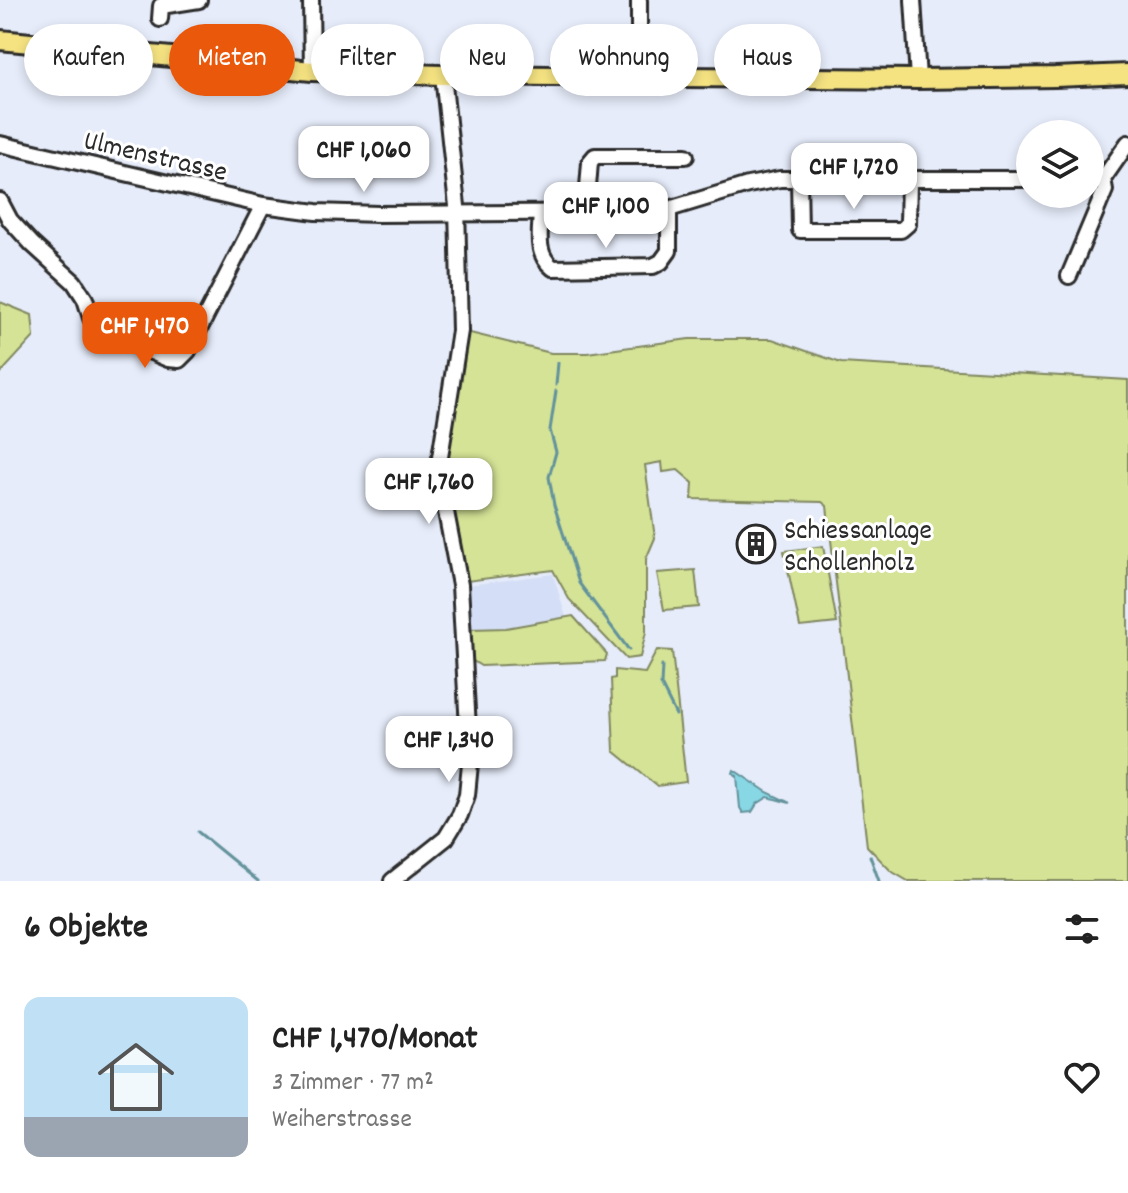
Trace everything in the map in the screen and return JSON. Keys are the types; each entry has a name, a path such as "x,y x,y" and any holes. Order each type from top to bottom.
{"main road":[{"path":"0,40 311,71"},
{"path":"698,77 918,79 1128,74"}],"street":[{"path":"160,19 161,6 199,0"},
{"path":"311,0 311,24"},
{"path":"639,0 639,24"},
{"path":"913,0 918,79"},
{"path":"392,881 446,838 460,815 467,795 470,764 460,585 438,470 460,338 457,213 445,96"},
{"path":"1104,170 1128,143"},
{"name":"Ulmenstrasse","path":"0,144 263,205 316,212 586,213 669,209 748,185 780,179 1016,179"},
{"path":"586,213 590,162 595,156 686,156"},
{"path":"799,178 800,230 901,230 908,224 909,179"},
{"path":"0,201 10,220 74,282 100,330 168,359 179,360 188,351 263,205"},
{"path":"1069,276 1097,208"},
{"path":"541,213 540,250 542,257 553,268 644,268 661,262 669,251 669,209"}],"shaded area":[{"path":"553,574 566,617 507,627 470,628 468,585"}],"green space":[{"path":"0,302 32,315 34,337 0,374"},
{"path":"466,332 551,353 587,353 689,339 772,339 841,363 1128,380 1128,881 908,881 891,871 867,846 827,506 822,502 692,499 693,483 678,470 663,472 662,462 645,465 655,538 646,559 646,632 640,657 626,659 569,599 553,570 467,581 445,453"},
{"path":"823,546 837,623 800,627 784,551"},
{"path":"695,570 699,607 664,610 657,573"},
{"path":"573,616 607,654 605,661 481,666 473,661 470,629 506,628"},
{"path":"657,650 672,651 686,782 657,786 614,751 611,679 615,678 615,670 645,673"}],"water":[{"path":"734,770 790,803 768,797 757,804 752,812 743,813"}],"waterway":[{"path":"556,385 558,363"},
{"path":"556,391 550,430 556,452 549,477 554,505 579,583 629,650"},
{"path":"662,666 661,685 676,715"},
{"path":"198,832 258,881"},
{"path":"870,856 879,881"}],"place":[{"name":"Schiessanlage Schollenholz","path":"756,544"}]}
